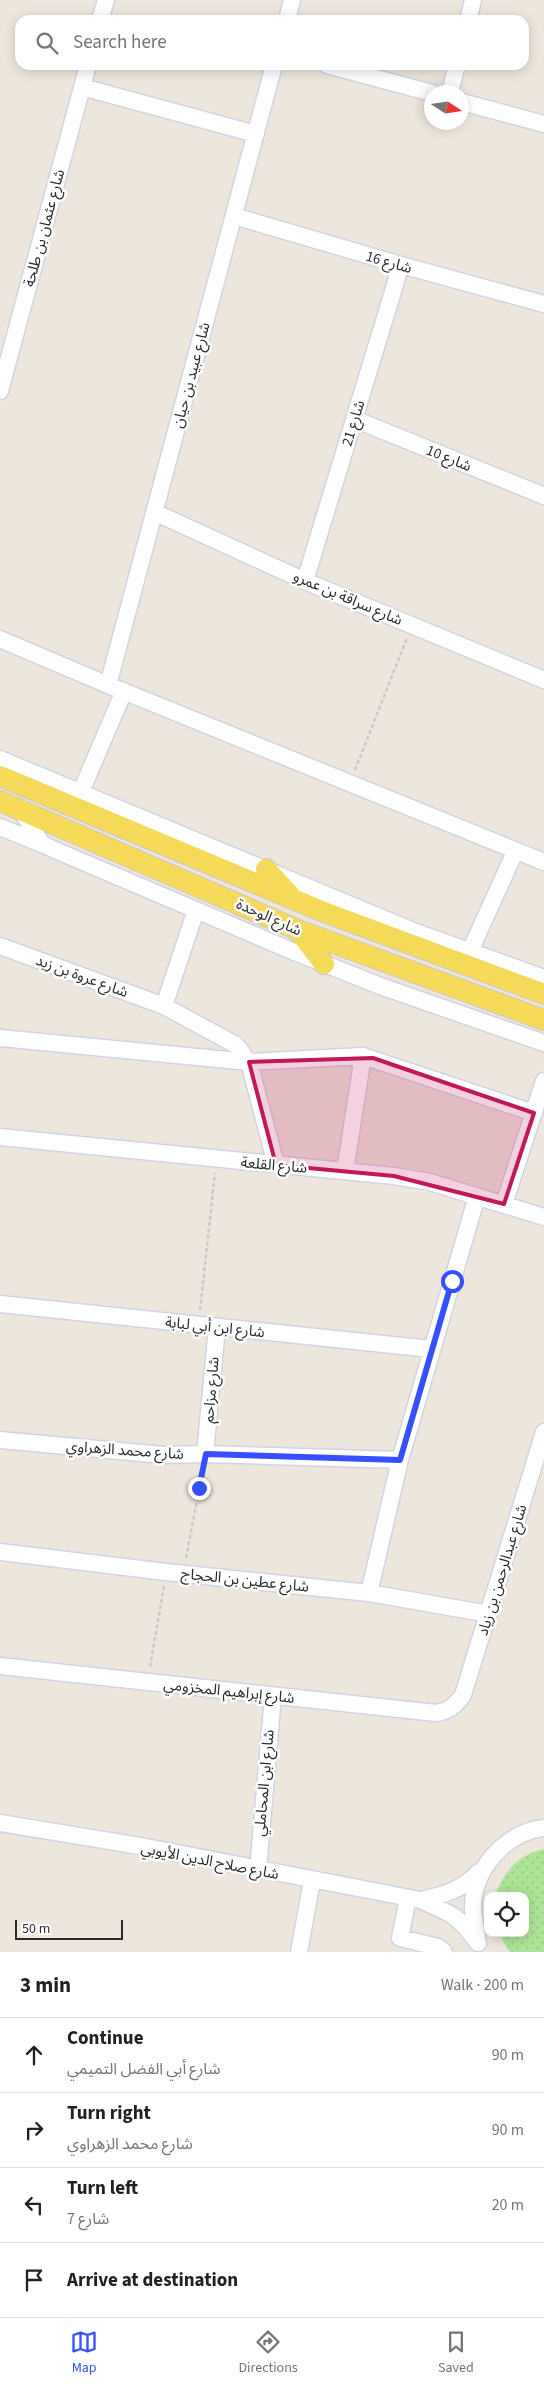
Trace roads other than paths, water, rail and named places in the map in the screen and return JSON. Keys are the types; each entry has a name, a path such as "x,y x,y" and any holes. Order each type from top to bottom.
{"main road":[{"name":"شارع الوحدة","path":"0,776 295,900 544,994"},
{"name":"شارع الوحدة","path":"0,801 298,930 544,1020"},
{"path":"266,869 295,900"},
{"path":"298,930 324,964"}],"street":[{"path":"102,15 106,0"},
{"path":"288,15 292,0"},
{"path":"469,15 473,0"},
{"name":"شارع عثمان بن طلحة","path":"0,391 87,70"},
{"name":"شارع عبيد بن حيان","path":"108,685 273,70"},
{"path":"346,70 424,91"},
{"path":"452,85 456,70"},
{"path":"82,87 256,134"},
{"path":"469,104 544,124"},
{"name":"شارع 16","path":"234,216 401,266 544,304"},
{"name":"شارع 21","path":"305,581 401,266"},
{"name":"شارع 10","path":"354,419 544,496"},
{"name":"شارع سراقة بن عمرو","path":"154,512 305,581 544,680"},
{"path":"0,639 515,852 544,862"},
{"path":"80,794 124,691"},
{"path":"0,759 80,794 413,931 544,978"},
{"path":"21,810 42,844"},
{"path":"0,827 324,964 383,987 544,1043"},
{"path":"470,951 515,852"},
{"path":"164,1006 196,910"},
{"name":"شارع عروة بن زيد","path":"0,946 164,1006 227,1038 244,1052 249,1062"},
{"path":"0,1038 249,1062 363,1056 534,1113"},
{"path":"345,1172 363,1056"},
{"path":"249,1062 276,1165"},
{"path":"504,1204 544,1081"},
{"name":"شارع القلعة","path":"0,1137 216,1160 394,1176 430,1182 544,1217"},
{"path":"369,1593 400,1460 477,1196"},
{"name":"شارع ابن أبي لبابة","path":"0,1304 431,1349"},
{"name":"شارع مزاحم","path":"206,1454 216,1327"},
{"name":"شارع عبدالرحمن بن زياد","path":"456,1705 463,1695 544,1432"},
{"name":"شارع محمد الزهراوي","path":"0,1440 162,1455 206,1454 400,1460"},
{"name":"شارع عطين بن الحجاج","path":"0,1552 183,1574 369,1593 488,1614"},
{"name":"شارع إبراهيم المخزومي","path":"0,1666 436,1713 446,1711 456,1705"},
{"name":"شارع ابن المحاملي","path":"258,1870 272,1696"},
{"name":"شارع صلاح الدين الأيوبي","path":"0,1823 146,1847 312,1881 414,1899 455,1915 462,1921 481,1947"},
{"name":"شارع صلاح الدين الأيوبي","path":"414,1899 455,1891 468,1884 500,1849 517,1836 541,1827"},
{"path":"481,1947 472,1916 475,1890 486,1865"},
{"path":"298,1952 312,1881"},
{"path":"414,1899 399,1945 438,1947 444,1952"}]}
